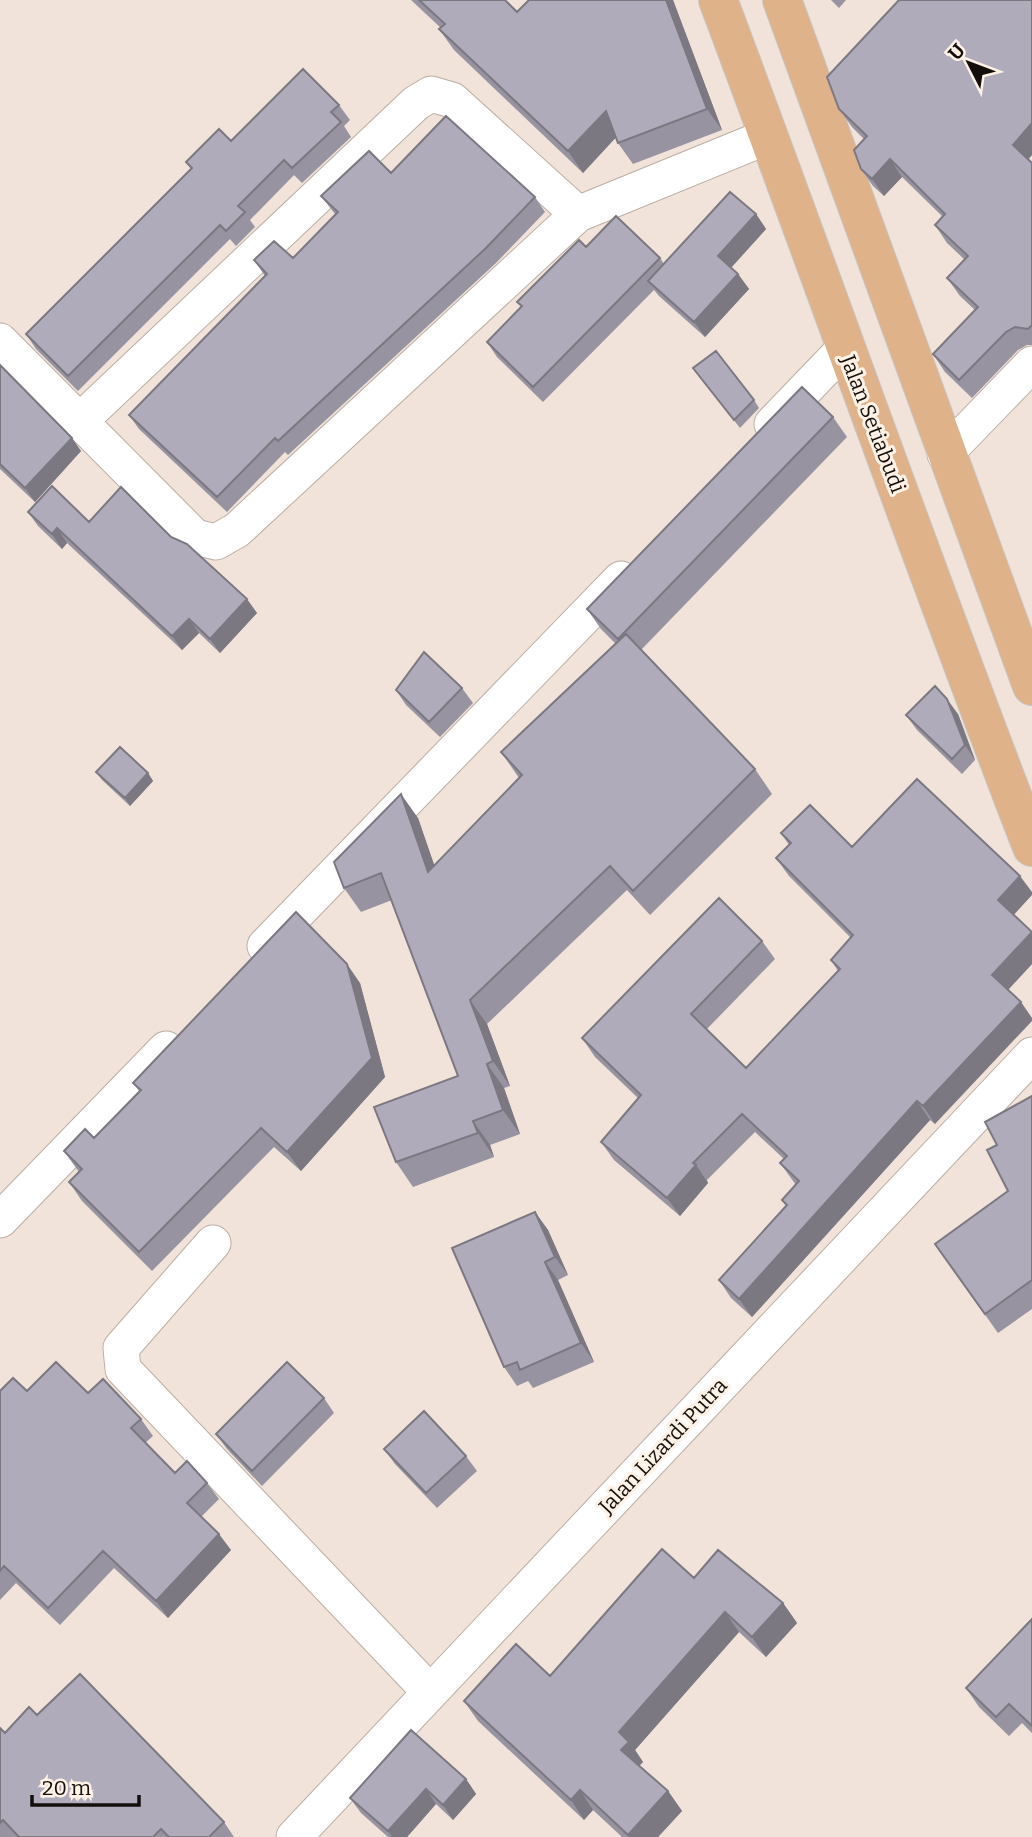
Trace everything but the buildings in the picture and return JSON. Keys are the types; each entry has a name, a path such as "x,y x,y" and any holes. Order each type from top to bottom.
{"main road":[{"name":"Jalan Setiabudi","path":"718,0 879,434 955,650 1032,847"},
{"path":"782,0 945,454 1032,686"}],"street":[{"path":"81,420 416,103 431,94 453,100 578,214"},
{"path":"0,341 195,537 216,542 237,530 578,214 769,136"},
{"path":"754,442 845,348"},
{"path":"945,454 1032,364"},
{"path":"239,973 647,552"},
{"path":"0,1220 191,1023"},
{"name":"Jalan Lizardi Putra","path":"294,1837 1032,1055"},
{"path":"214,1243 121,1348 123,1369 430,1692"}]}
